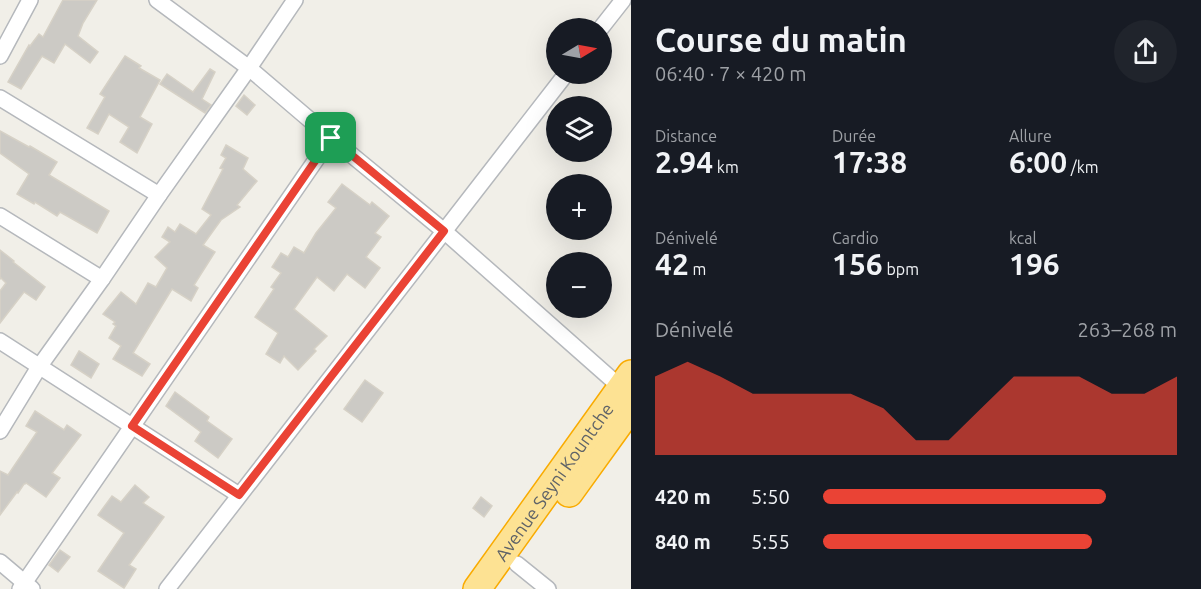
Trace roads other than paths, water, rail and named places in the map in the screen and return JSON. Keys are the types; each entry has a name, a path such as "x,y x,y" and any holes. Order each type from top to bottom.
{"highway":[{"name":"Avenue Seyni Kountche","path":"499,589 628,391"},
{"name":"Avenue Seyni Kountche","path":"477,589 628,391"}],"street":[{"path":"0,56 30,0"},
{"path":"157,0 249,68 444,231 628,391"},
{"path":"0,431 39,367 295,0"},
{"path":"609,18 623,0"},
{"path":"167,589 558,84"},
{"path":"0,98 159,195"},
{"path":"0,562 26,587 132,426 331,138"},
{"path":"0,216 102,279"},
{"path":"0,341 239,495"},
{"path":"517,564 548,589"}]}
